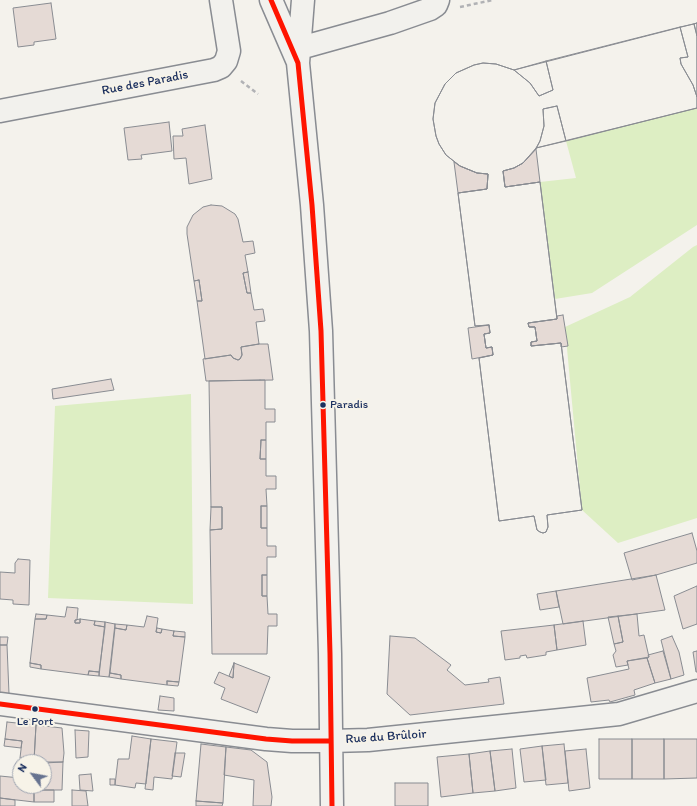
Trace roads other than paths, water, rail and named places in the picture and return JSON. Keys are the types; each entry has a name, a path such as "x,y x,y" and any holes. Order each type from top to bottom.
{"street":[{"name":"Rue des Paradis","path":"0,111 214,70 221,67 226,61 229,51 221,0"},
{"path":"271,0 297,54"},
{"path":"303,0 297,54 312,205 321,331 330,654 332,806"},
{"path":"297,54 390,23 430,8 437,2"},
{"name":"Rue du Brûloir","path":"0,704 266,739 292,741 368,740 619,714 697,691"}],"place":[{"name":"Paradis","path":"323,405"},
{"name":"Le Port","path":"35,709"}]}
